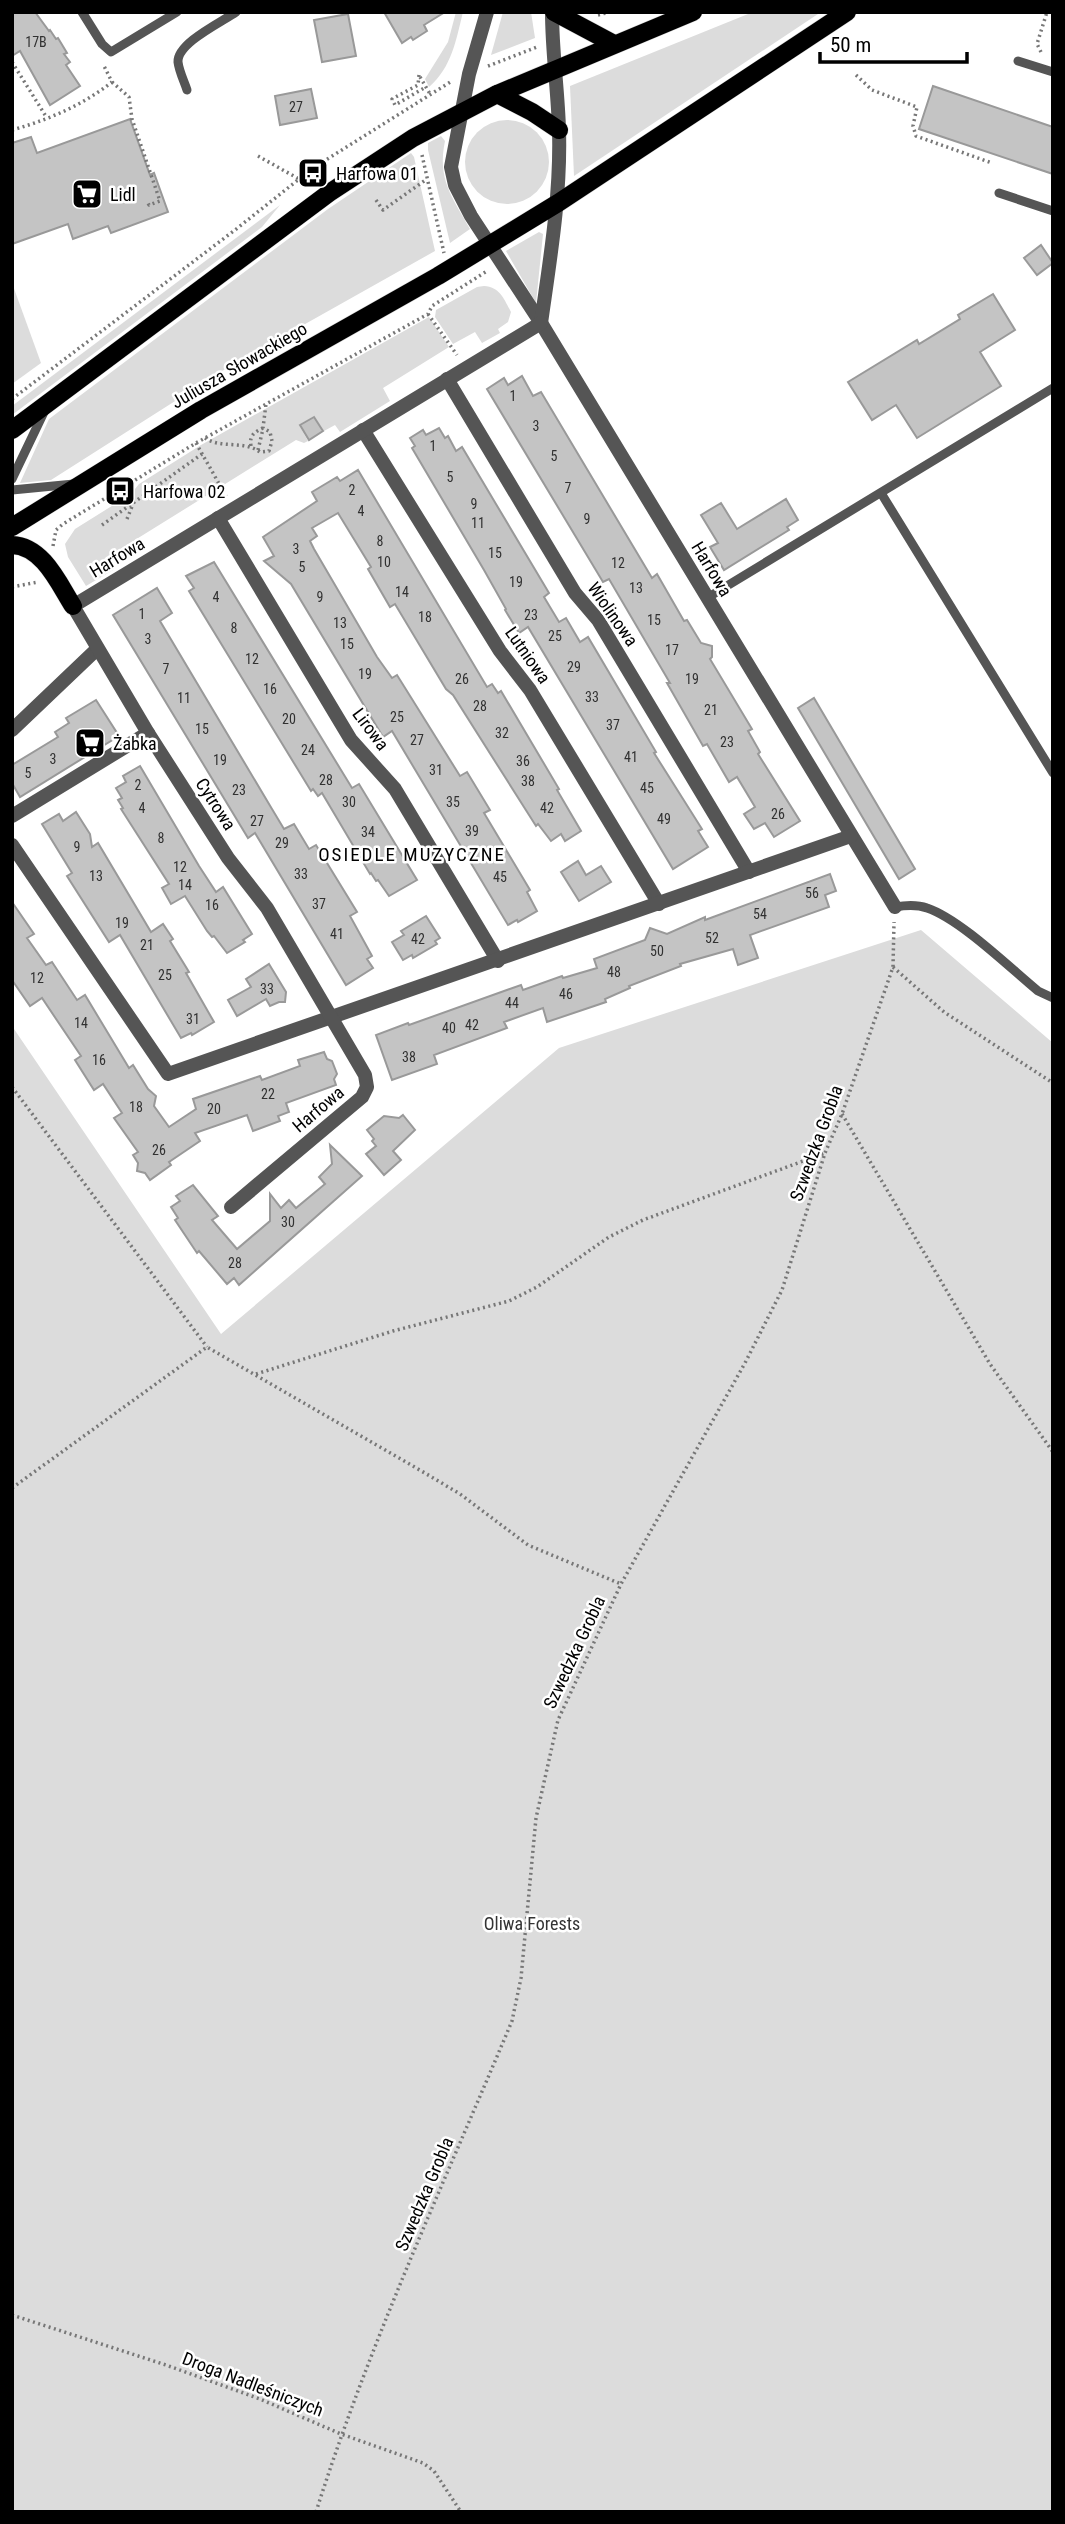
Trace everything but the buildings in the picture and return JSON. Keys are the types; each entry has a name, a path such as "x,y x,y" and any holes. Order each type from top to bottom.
{"main road":[{"path":"553,12 614,44"},
{"path":"12,430 329,193 414,138 497,94 693,12"},
{"path":"489,246 558,204 846,12"},
{"path":"497,94 559,130"},
{"name":"Juliusza Słowackiego","path":"12,527 201,410 489,246"},
{"path":"12,545 36,554 46,564 73,606"}],"street":[{"path":"487,12 469,74 451,167 455,185 489,246"},
{"path":"541,323 558,204 559,130 553,70 553,12"},
{"name":"Harfowa","path":"489,246 496,268 541,323 894,907"},
{"name":"Harfowa","path":"73,606 541,323"},
{"name":"Wiolinowa","path":"447,379 575,593 598,620 749,872"},
{"name":"Lutniowa","path":"363,430 500,651 530,690 659,904"},
{"name":"Lirowa","path":"218,518 351,740 395,789 498,961"},
{"name":"Cytrowa","path":"73,606 148,733 228,858 267,908 333,1018"},
{"path":"12,730 97,649"},
{"path":"12,816 148,733"},
{"path":"12,845 168,1074 851,836"},
{"name":"Harfowa","path":"231,1207 362,1097 367,1087 365,1075 333,1018"}],"lane":[{"path":"82,12 102,44 111,52 177,12"},
{"path":"187,90 178,64 178,58 184,48 236,12"},
{"path":"1018,61 1053,72"},
{"path":"999,193 1053,211"},
{"path":"707,598 1053,388"},
{"path":"12,479 49,402"},
{"path":"12,490 83,484"},
{"path":"881,494 1053,773"},
{"path":"894,907 911,904 929,908 955,923 1038,992 1053,998"}],"path":[{"path":"1044,55 1037,44 1047,12"},
{"path":"12,400 299,179 362,136 446,84 552,43"},
{"path":"12,62 47,118"},
{"path":"104,68 112,82 129,97 132,119 160,201 149,205 148,203"},
{"path":"426,87 395,105 392,99 418,85 419,75 431,95"},
{"path":"856,75 872,90 917,107 913,126 916,136 992,163"},
{"path":"12,130 47,118 98,93 112,82"},
{"path":"421,151 441,248"},
{"path":"258,156 299,179"},
{"path":"376,200 383,210 427,179"},
{"path":"483,273 496,268"},
{"path":"53,549 53,536 63,524 196,443 428,314 432,306 483,273 496,268"},
{"path":"428,314 466,368"},
{"path":"258,450 266,404"},
{"path":"251,446 250,440 254,432 263,428"},
{"path":"205,438 212,443 251,446 264,453 271,447 270,432 263,428"},
{"path":"196,443 234,509"},
{"path":"102,525 202,454"},
{"path":"127,519 134,502"},
{"path":"12,587 42,580"},
{"name":"Szwedzka Grobla","path":"316,2512 368,2362 512,2021 521,1978 536,1818 558,1720 621,1584 745,1363 782,1290 825,1153 842,1114 893,967 894,907"},
{"path":"893,967 944,1012 1053,1083"},
{"path":"12,1087 207,1347 460,1494 528,1545 621,1584"},
{"path":"842,1114 990,1364 1053,1452"},
{"path":"256,1374 393,1331 509,1301 537,1287 609,1237 643,1220 825,1153"},
{"path":"12,1488 207,1347"},
{"name":"Droga Nadleśniczych","path":"12,2315 248,2395 341,2434 422,2463 434,2471 461,2512"}],"green space":[{"path":"456,12 463,12 452,52 443,71 429,87 425,79 448,42"},
{"path":"503,12 531,12 535,38 491,55"},
{"path":"753,12 821,12 574,176 570,86"},
{"path":"507,120 523,123 537,132 546,146 549,162 546,178 537,192 523,201 507,204 491,201 477,192 468,178 465,162 468,146 477,132 491,123"},
{"path":"441,136 445,141 443,166 448,187 470,229 450,243 428,150 428,143"},
{"path":"411,153 435,251 227,368 51,480 20,483 49,419 328,209"},
{"path":"280,205 262,227 12,415 12,406"},
{"path":"539,232 543,234 536,303 506,251"},
{"path":"12,283 41,363 12,384"},
{"path":"484,286 498,291 504,298 511,312 508,322 498,329 500,333 482,343 475,332 453,344 435,317 436,310 477,287"},
{"path":"429,317 449,347 383,388 390,401 340,432 335,425 324,431 314,416 299,425 308,441 304,443 296,440 106,558 113,570 86,586 68,557 65,544 75,529 201,445"},
{"name":"Oliwa Forests","path":"921,930 1053,1043 1053,2512 12,2512 12,1026 221,1334 559,1048"}],"place":[{"name":"Harfowa 01","path":"313,173"},
{"name":"Lidl","path":"87,194"},
{"name":"Harfowa 02","path":"120,491"},
{"name":"Żabka","path":"90,743"}],"district":[{"name":"OSIEDLE MUZYCZNE","path":"412,854"}]}
